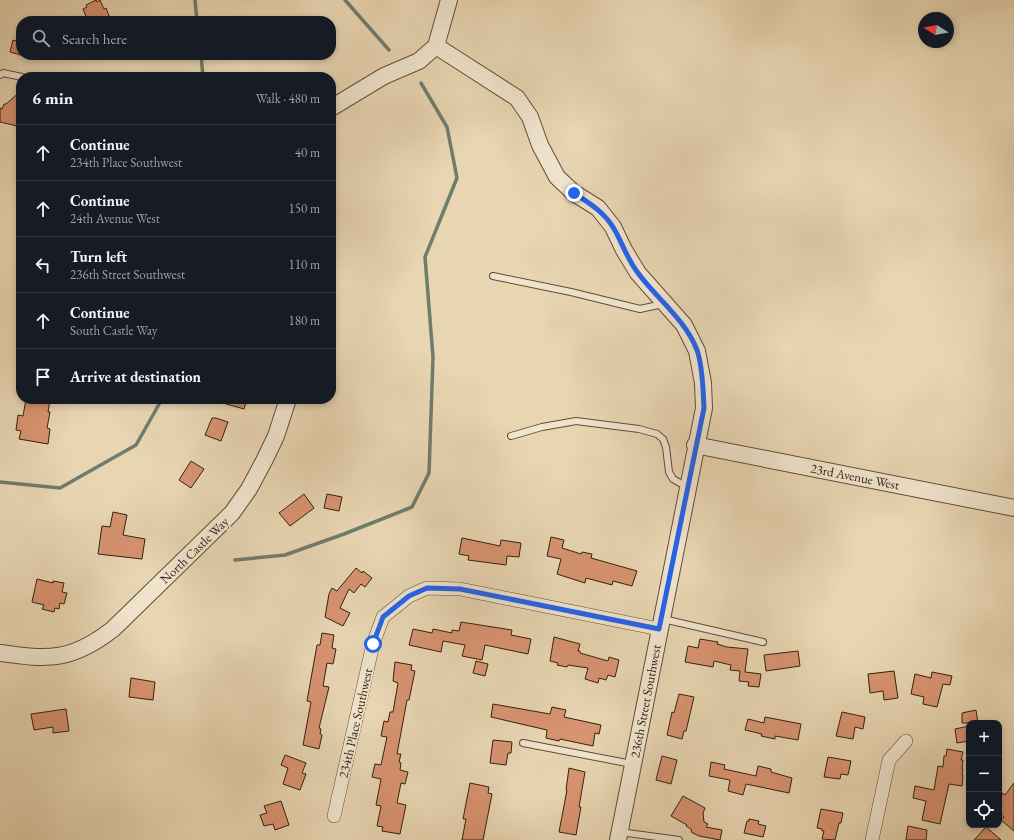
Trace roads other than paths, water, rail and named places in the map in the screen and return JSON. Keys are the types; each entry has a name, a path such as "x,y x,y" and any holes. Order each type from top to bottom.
{"street":[{"path":"336,105 384,76 418,61 436,46 450,0"},
{"name":"236th Street Southwest","path":"436,46 517,98 530,117 540,145 557,177 574,193 598,208 613,227 624,250 638,273 684,326 697,351 703,383 704,408 687,487 619,836"},
{"name":"North Castle Way","path":"0,653 36,657 67,655 97,642 113,629 232,513 249,489 264,461 276,436 286,404"},
{"name":"23rd Avenue West","path":"696,445 1014,508"},
{"name":"234th Place Southwest","path":"334,816 373,644 383,617 409,596 427,588 460,589 660,624"},
{"path":"872,840 889,760 906,741"}],"lane":[{"path":"0,75 3,73 16,76"},
{"path":"492,276 572,292 640,309 665,303"},
{"path":"510,436 542,427 576,421 639,429 657,434 663,439 666,446 669,472 673,479 687,487"},
{"path":"660,624 763,642"},
{"path":"523,743 633,764"},
{"path":"619,836 679,840"}],"waterway":[{"path":"195,0 197,16"},
{"path":"345,0 389,50"},
{"path":"201,60 203,72"},
{"path":"235,560 285,555 344,534 412,507 429,473 433,357 425,257 457,178 447,127 421,83"},
{"path":"0,482 60,488 136,445 159,404"}]}
